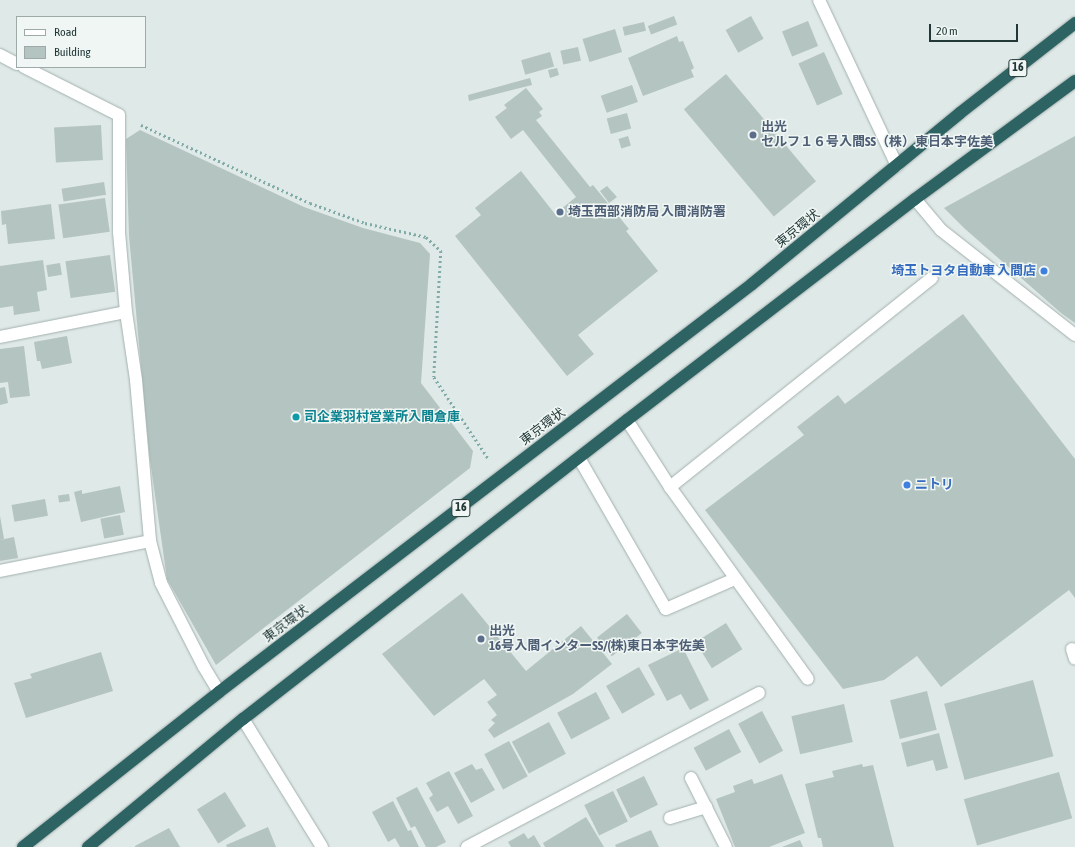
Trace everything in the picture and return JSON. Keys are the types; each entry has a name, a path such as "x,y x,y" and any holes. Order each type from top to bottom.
{"highway":[{"name":"東京環状","path":"23,847 219,692 752,284 897,166 960,112 1075,23"},
{"name":"16","path":"88,847 243,719 627,420 915,199 1075,81"}],"street":[{"path":"819,0 897,166"},
{"path":"0,55 16,63"},
{"path":"26,68 119,115 119,232 126,312 136,380 150,541 161,583 204,667 219,692"},
{"path":"915,199 941,230 1075,335"},
{"path":"670,487 932,278"},
{"path":"0,337 126,312"},
{"path":"627,420 670,487 808,679"},
{"path":"579,458 666,609 735,579"},
{"path":"0,571 150,541"},
{"path":"467,847 759,693"},
{"path":"243,719 322,847"},
{"path":"691,778 726,847"},
{"path":"670,818 706,807"}],"path":[{"path":"119,115 310,203 365,223 426,237 441,252 434,377 501,476"}],"building":[{"path":"674,16 677,24 651,34 648,26"},
{"path":"751,16 764,39 738,53 726,30"},
{"path":"808,21 818,46 792,57 782,31"},
{"path":"644,22 646,31 625,36 623,27"},
{"path":"615,29 622,52 590,62 582,39"},
{"path":"677,36 679,42 683,41 694,68 691,70 694,77 643,96 628,58"},
{"path":"578,47 581,61 563,64 560,51"},
{"path":"550,52 554,66 525,75 521,60"},
{"path":"824,52 843,94 817,105 798,63"},
{"path":"557,68 559,75 550,78 548,70"},
{"path":"726,74 816,181 774,217 684,109"},
{"path":"530,78 532,85 469,101 468,95"},
{"path":"632,85 638,102 607,113 601,96"},
{"path":"526,88 543,109 539,112 542,116 536,120 590,187 593,185 629,229 626,231 658,271 578,335 594,354 567,376 455,236 481,215 475,208 521,171 555,214 576,197 523,130 511,139 495,117 507,108 504,105"},
{"path":"627,113 631,128 611,134 607,118"},
{"path":"101,125 103,160 56,162 54,127"},
{"name":"司企業羽村営業所入間倉庫","path":"140,130 304,207 363,228 420,243 430,254 421,383 473,451 470,468 216,665 167,579 149,453 129,236 126,139"},
{"path":"628,136 631,146 621,148 618,139"},
{"name":"埼玉トヨタ自動車 入間店","path":"1075,136 1075,323 1061,313 964,228 944,208"},
{"path":"104,182 106,195 64,202 62,189"},
{"path":"607,186 617,197 609,203 600,191"},
{"path":"105,198 110,232 63,238 58,205"},
{"path":"51,204 55,239 8,244 6,224 2,225 1,211"},
{"path":"110,255 115,292 71,298 65,261"},
{"path":"43,260 47,290 37,292 40,311 14,315 13,306 0,308 0,266"},
{"path":"60,263 62,275 48,277 46,265"},
{"name":"ニトリ","path":"963,314 1075,459 1075,598 1069,590 941,687 917,656 884,680 843,689 705,510 804,435 797,427 838,395 845,404"},
{"path":"67,336 72,363 42,369 40,361 37,361 34,342"},
{"path":"24,346 30,396 10,398 8,382 0,383 0,349"},
{"path":"5,387 8,403 0,405 0,388"},
{"path":"120,486 125,512 81,522 74,492 82,490 82,494"},
{"path":"69,494 70,501 59,502 58,496"},
{"path":"45,499 48,516 14,522 12,505"},
{"path":"120,515 124,535 104,538 100,519"},
{"path":"0,516 4,539 0,540"},
{"path":"14,537 18,558 0,561 0,540"},
{"path":"462,593 526,671 581,626 612,664 573,694 494,738 488,730 495,723 491,720 497,715 487,702 497,695 484,679 434,716 382,654"},
{"path":"627,614 642,633 612,656 597,637"},
{"path":"726,623 742,649 712,668 695,642"},
{"path":"683,648 709,700 690,710 681,694 667,701 648,665"},
{"path":"101,652 113,691 26,718 14,683 32,678 30,674"},
{"path":"639,667 655,695 622,714 606,686"},
{"path":"1033,680 1053,756 965,780 944,704"},
{"path":"927,691 937,730 900,739 890,700"},
{"path":"596,692 610,718 571,739 557,713"},
{"path":"844,704 853,742 800,754 791,716"},
{"path":"762,711 783,751 759,763 738,724"},
{"path":"549,722 566,754 529,774 512,742"},
{"path":"729,729 741,752 706,771 694,748"},
{"path":"939,733 948,768 936,771 933,760 907,767 901,743"},
{"path":"509,741 528,776 503,789 484,754"},
{"path":"472,764 476,770 482,768 495,790 471,803 454,773"},
{"path":"862,764 863,767 873,765 894,847 823,847 821,838 818,838 805,784 834,777 832,771"},
{"path":"449,771 473,816 458,824 448,806 437,812 429,798 433,795 426,783"},
{"path":"1059,772 1072,818 977,845 964,799"},
{"path":"782,774 805,833 769,847 735,847 716,799 735,792 733,786 752,779 754,784"},
{"path":"644,776 658,805 630,818 616,790"},
{"path":"417,787 446,842 436,847 426,847 415,826 411,828 396,798"},
{"path":"613,791 628,822 599,836 584,805"},
{"path":"225,792 246,826 218,843 197,809"},
{"path":"393,801 408,831 411,830 419,847 400,847 395,838 388,842 372,812"},
{"path":"586,817 604,847 545,847 543,843"},
{"path":"268,827 276,847 227,847 226,845"},
{"path":"169,828 180,847 135,847 135,846"},
{"path":"651,830 659,847 616,847 615,845"},
{"path":"524,833 528,839 534,835 541,847 511,847 508,842"},
{"path":"800,840 803,847 782,847"}],"place":[{"name":"出光 セルフ１６号入間SS（株）東日本宇佐美","path":"753,135"},
{"name":"埼玉西部消防局 入間消防署","path":"560,212"},
{"name":"埼玉トヨタ自動車 入間店","path":"1044,271"},
{"name":"司企業羽村営業所入間倉庫","path":"296,417"},
{"name":"ニトリ","path":"907,485"},
{"name":"出光 16号入間インターSS/(株)東日本宇佐美","path":"481,639"}]}
